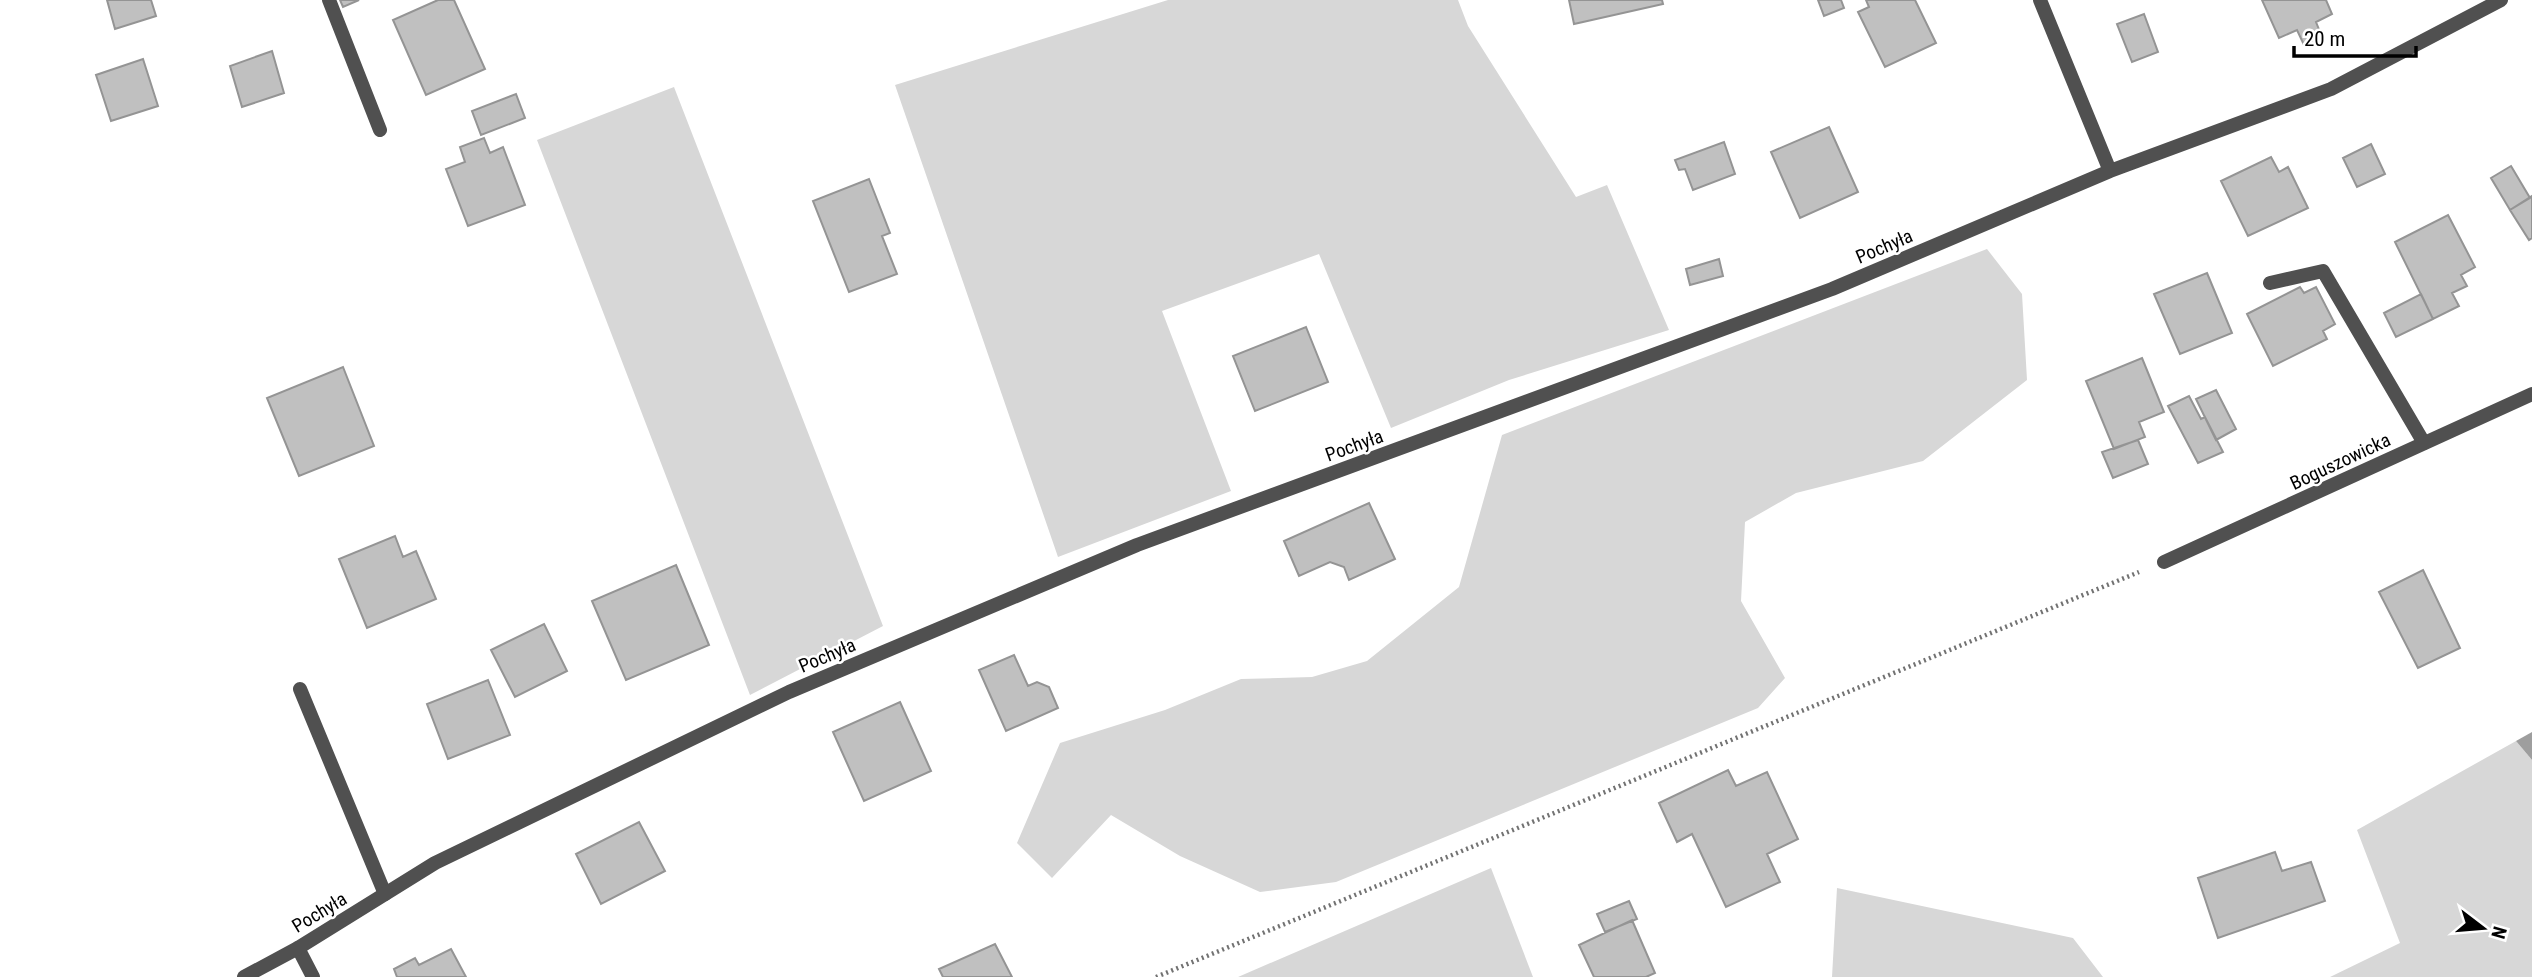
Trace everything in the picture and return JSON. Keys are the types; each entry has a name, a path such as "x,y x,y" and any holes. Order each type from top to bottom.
{"street":[{"path":"329,0 380,130"},
{"path":"2040,0 2110,171"},
{"name":"Pochyła","path":"244,977 298,948 435,863 789,692 1137,545 1832,289 2110,171 2331,89 2501,0"},
{"path":"2270,282 2323,271 2424,443"},
{"name":"Boguszowicka","path":"2164,562 2532,394"},
{"path":"300,689 385,894"},
{"path":"298,948 313,977"}],"path":[{"path":"1156,977 2164,562"}],"shaded area":[{"path":"1168,0 1458,0 1468,26 1576,197 1607,185 1669,330 1509,380 1391,428 1319,254 1162,311 1231,491 1058,557 895,85"},
{"path":"674,87 883,626 750,695 537,140"},
{"path":"1987,249 2022,294 2027,380 1923,461 1796,493 1745,522 1741,601 1785,678 1758,708 1336,882 1260,892 1180,856 1111,815 1052,878 1017,843 1060,743 1165,710 1241,679 1312,677 1367,661 1459,587 1502,435"},
{"path":"2532,732 2532,760 2516,741"},
{"path":"2516,741 2532,760 2532,977 2330,977 2400,943 2357,830"},
{"path":"1491,868 1533,977 1238,977"},
{"path":"1837,888 2073,938 2103,977 1832,977"}],"building":[{"path":"107,0 151,0 156,16 115,29"},
{"path":"340,0 359,0 343,7"},
{"path":"438,0 454,0 485,69 426,95 393,20"},
{"path":"1569,0 1662,0 1663,4 1574,24"},
{"path":"1818,0 1841,0 1844,8 1824,16"},
{"path":"1866,0 1915,0 1936,43 1885,67 1858,12 1869,7"},
{"path":"2262,0 2326,0 2332,14 2316,22 2322,37 2304,45 2297,30 2279,38"},
{"path":"2144,14 2158,52 2132,62 2117,24"},
{"path":"272,51 284,93 242,107 230,66"},
{"path":"143,59 158,106 111,121 96,75"},
{"path":"516,94 525,118 481,135 472,111"},
{"path":"1829,127 1858,192 1800,218 1771,152"},
{"path":"484,138 490,153 503,147 525,205 468,226 446,169 465,162 460,147"},
{"path":"1724,142 1735,174 1693,190 1685,169 1679,170 1675,160"},
{"path":"2371,144 2385,174 2357,187 2343,158"},
{"path":"2271,157 2279,172 2288,167 2308,208 2248,236 2221,181"},
{"path":"2511,166 2530,198 2510,210 2491,178"},
{"path":"869,179 890,233 882,236 897,274 849,292 813,201"},
{"path":"2532,196 2532,238 2529,240 2510,210"},
{"path":"2448,215 2475,267 2461,275 2467,286 2452,293 2459,306 2433,319 2395,242"},
{"path":"1719,259 1723,276 1690,285 1686,269"},
{"path":"2207,273 2232,333 2180,354 2154,294"},
{"path":"2300,287 2304,293 2316,287 2335,324 2323,331 2327,339 2273,366 2247,314"},
{"path":"2421,294 2433,319 2396,337 2384,313"},
{"path":"1306,327 1328,382 1255,411 1233,356"},
{"path":"2142,358 2164,412 2139,422 2145,437 2114,449 2086,381"},
{"path":"343,367 374,446 299,476 267,398"},
{"path":"2216,390 2236,429 2216,440 2196,399"},
{"path":"2189,396 2201,419 2205,417 2223,452 2198,463 2168,406"},
{"path":"2138,440 2148,464 2113,478 2102,452"},
{"path":"1369,503 1395,559 1349,580 1344,567 1330,562 1299,576 1284,541"},
{"path":"395,536 403,557 416,551 436,599 367,628 339,559"},
{"path":"676,565 709,645 626,680 592,601"},
{"path":"2423,570 2460,648 2418,668 2379,592"},
{"path":"544,624 567,671 515,697 491,650"},
{"path":"1014,655 1028,686 1037,682 1049,687 1058,708 1006,731 979,670"},
{"path":"488,680 510,735 448,759 427,704"},
{"path":"900,702 931,771 864,801 833,732"},
{"path":"1728,770 1736,786 1767,772 1798,839 1767,854 1780,882 1726,907 1692,834 1677,842 1659,803"},
{"path":"639,822 665,871 601,904 576,854"},
{"path":"2275,852 2282,871 2311,862 2325,901 2218,938 2198,878"},
{"path":"1629,901 1637,919 1605,932 1597,914"},
{"path":"1632,920 1655,973 1646,977 1594,977 1579,945"},
{"path":"995,944 1012,977 943,977 939,969"},
{"path":"451,949 466,977 397,977 394,969 415,958 419,965"}]}
